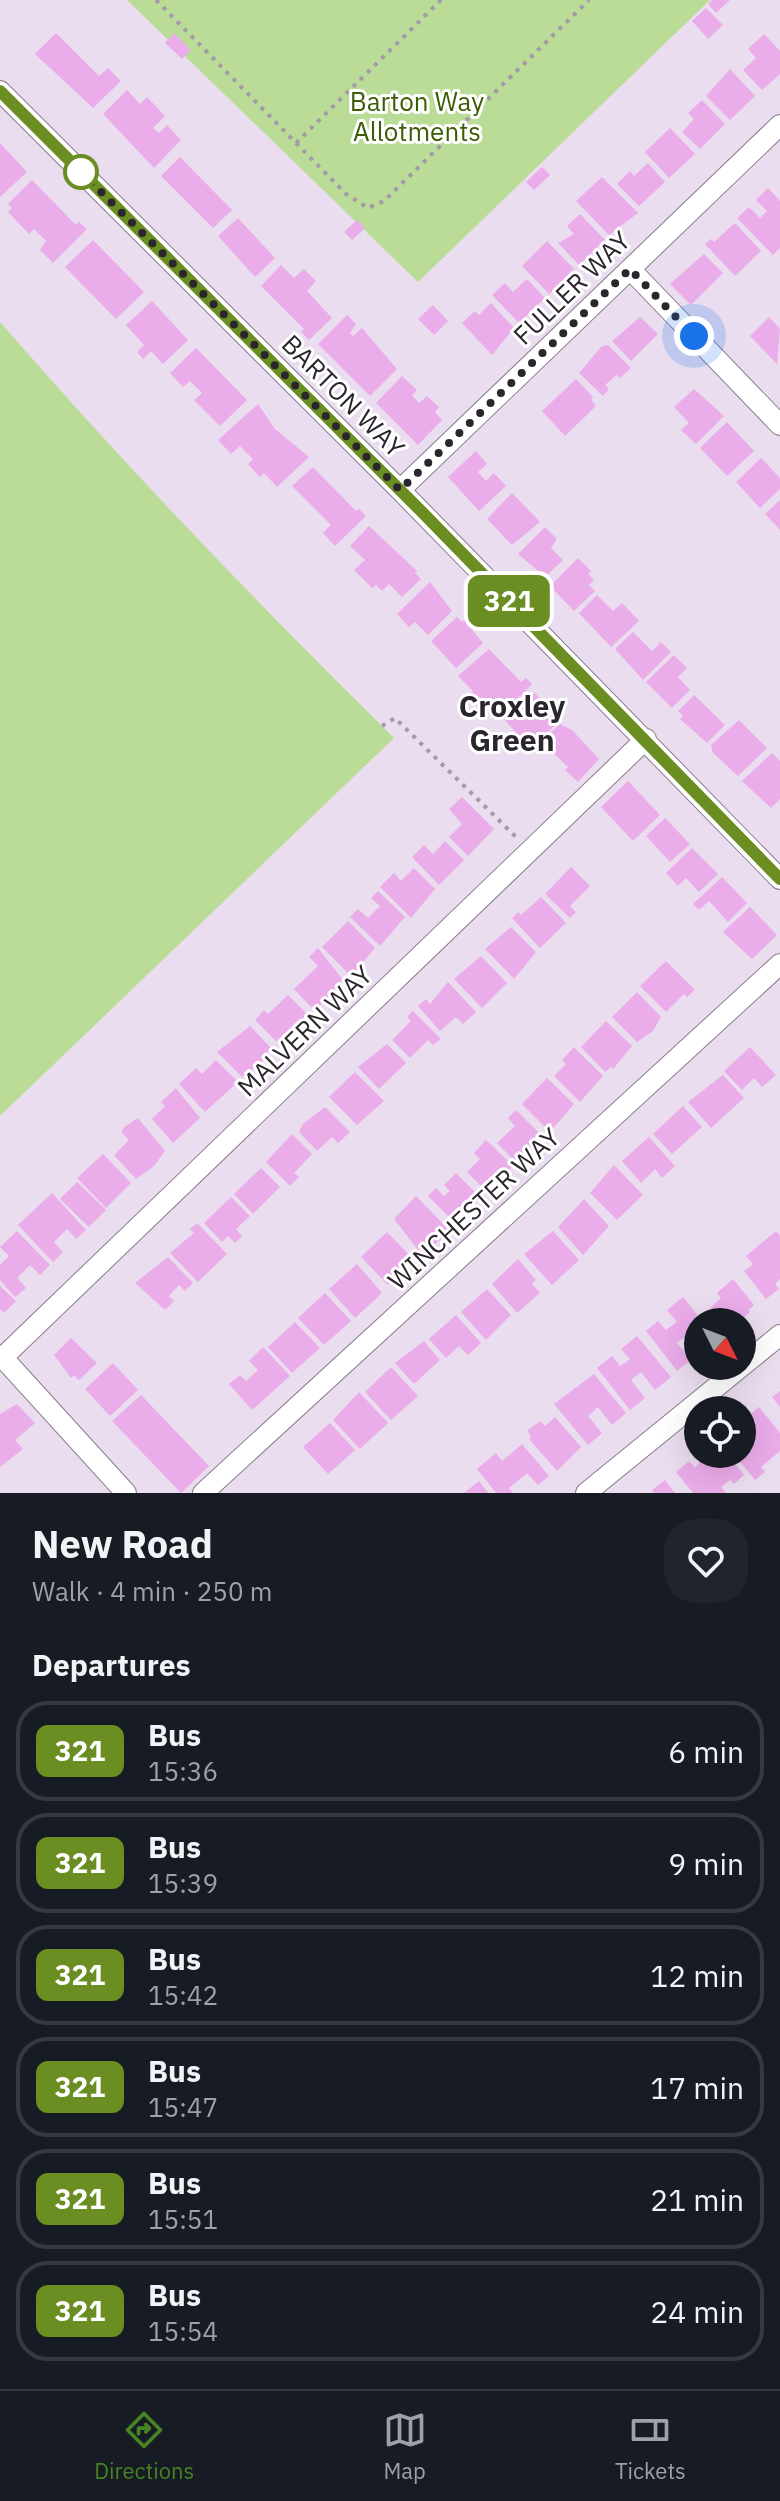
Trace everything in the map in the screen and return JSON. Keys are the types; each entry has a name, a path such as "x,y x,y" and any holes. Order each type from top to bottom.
{"street":[{"name":"BARTON WAY","path":"0,91 400,490 780,879"},
{"name":"FULLER WAY","path":"400,490 780,125"},
{"path":"630,269 780,425"},
{"name":"MALVERN WAY","path":"2,1359 646,739"},
{"name":"WINCHESTER WAY","path":"203,1493 780,964"},
{"path":"756,1355 780,1335"},
{"path":"2,1359 126,1493"},
{"path":"586,1493 725,1380"}],"path":[{"path":"156,0 346,194 368,208 375,207 589,0"},
{"path":"296,143 441,0"},
{"path":"382,726 395,718 530,851"}],"green space":[{"name":"Barton Way Allotments","path":"127,0 710,0 418,282"},
{"path":"0,322 193,534 394,738 0,1116"}],"building":[{"path":"712,0 730,0 716,13 708,4"},
{"path":"706,8 723,25 708,39 692,21"},
{"path":"56,33 99,76 108,68 121,81 93,108 35,54"},
{"path":"174,33 191,50 182,59 165,43"},
{"path":"764,34 780,51 780,74 762,90 743,70 756,58 748,49"},
{"path":"730,69 755,96 730,120 706,96"},
{"path":"127,90 140,104 147,97 165,116 153,128 159,133 167,125 181,140 154,168 103,114"},
{"path":"702,100 725,124 700,149 682,132 694,119 688,113"},
{"path":"670,128 695,154 669,178 645,152"},
{"path":"0,143 27,172 0,197"},
{"path":"180,157 232,210 213,228 161,176"},
{"path":"648,163 665,182 639,206 617,184 630,171 634,176"},
{"path":"542,167 550,175 534,190 526,182"},
{"path":"602,177 638,213 609,235 576,201"},
{"path":"32,180 76,225 79,222 87,229 53,263 40,250 46,241 34,229 29,234 8,212 12,208 8,204"},
{"path":"768,188 780,201 780,248 773,255 737,218 749,207 760,218 767,211 756,200"},
{"path":"580,214 605,240 579,265 558,243 574,234 567,226"},
{"path":"238,218 275,258 255,277 218,236"},
{"path":"357,220 365,228 352,240 344,232"},
{"path":"735,223 761,251 735,276 705,244 711,239 714,242"},
{"path":"93,240 144,292 116,319 65,267"},
{"path":"547,241 574,269 569,273 572,275 549,294 522,266"},
{"path":"704,254 723,273 691,305 670,284"},
{"path":"281,265 294,278 304,269 316,281 307,291 332,318 309,340 301,332 304,329 261,286"},
{"path":"527,279 545,298 519,323 492,295 505,283 513,292"},
{"path":"152,301 188,340 163,364 151,351 143,359 137,352 144,345 126,325"},
{"path":"491,303 514,328 492,355 462,323 475,311 479,315"},
{"path":"433,305 448,321 434,335 418,319"},
{"path":"347,315 356,324 350,333 353,336 362,328 397,369 370,396 318,344"},
{"path":"640,317 658,334 631,361 612,341"},
{"path":"769,317 780,329 777,364 750,336"},
{"path":"608,345 631,368 605,385 609,389 603,396 579,373 602,346"},
{"path":"196,348 247,400 220,426 194,400 202,393 190,381 183,387 170,373"},
{"path":"402,376 417,390 412,395 419,403 427,396 439,407 435,412 442,420 418,445 376,403"},
{"path":"576,379 593,397 591,400 596,406 565,436 542,411"},
{"path":"694,389 724,416 696,444 681,430 689,423 674,407"},
{"path":"258,404 275,429 309,457 277,487 264,473 260,477 248,464 253,459 240,446 231,454 218,440"},
{"path":"727,422 754,451 727,476 700,448"},
{"path":"476,451 487,464 478,472 486,481 494,473 506,486 479,511 448,477"},
{"path":"761,458 780,478 780,489 760,508 736,482"},
{"path":"313,467 356,511 359,509 366,516 335,546 323,533 331,525 292,486"},
{"path":"512,493 540,522 512,545 487,519"},
{"path":"780,500 780,530 765,514"},
{"path":"369,526 417,571 415,573 421,579 402,597 389,584 382,591 376,585 372,588 354,570 365,560 350,546"},
{"path":"545,527 557,539 551,548 563,560 545,577 518,554"},
{"path":"578,558 591,571 588,574 594,580 589,585 595,591 574,611 550,586"},
{"path":"430,582 452,611 428,635 415,622 409,627 397,614"},
{"path":"597,595 613,611 622,603 639,621 611,647 579,613"},
{"path":"457,617 462,622 464,620 483,643 456,668 431,641"},
{"path":"633,632 652,651 661,642 671,652 643,680 615,649"},
{"path":"489,649 521,682 526,678 532,684 502,715 488,701 480,709 468,696 473,691 458,676"},
{"path":"674,655 687,668 678,677 690,690 672,708 646,682"},
{"path":"529,692 532,696 535,693 560,721 530,748 502,717"},
{"path":"694,695 725,725 707,743 680,719 683,716 678,711"},
{"path":"739,720 767,748 738,776 713,753 711,745"},
{"path":"560,724 572,730 599,759 578,782 565,770 568,767 546,746 548,743 544,739"},
{"path":"772,753 780,761 780,799 771,808 742,781"},
{"path":"628,781 660,815 633,841 601,807"},
{"path":"462,797 494,829 468,856 449,837 462,824 449,809"},
{"path":"665,818 690,844 670,862 646,836"},
{"path":"445,841 464,860 439,885 412,857 424,845 433,854"},
{"path":"692,848 718,874 699,892 686,878 678,886 666,873"},
{"path":"571,867 590,886 570,906 576,912 570,918 545,894"},
{"path":"414,868 435,889 411,918 380,887 394,873 401,881"},
{"path":"722,877 747,903 728,922 709,901 699,910 693,904"},
{"path":"378,891 405,917 380,946 350,917 358,909 368,918 380,906 371,898"},
{"path":"541,897 566,923 540,948 512,918 518,912 521,915"},
{"path":"750,907 777,935 752,959 723,932"},
{"path":"348,921 375,948 351,976 322,947"},
{"path":"511,927 536,952 514,979 485,949"},
{"path":"318,948 343,980 315,1011 294,989 318,966 309,957"},
{"path":"481,956 507,983 482,1008 454,979"},
{"path":"666,961 695,990 687,997 684,994 666,1012 640,986"},
{"path":"448,982 476,1012 463,1024 456,1017 440,1031 418,1006 426,999 430,1004"},
{"path":"637,992 661,1017 653,1031 637,1042 612,1017"},
{"path":"288,995 307,1014 280,1045 255,1020 264,1010 268,1014"},
{"path":"413,1011 441,1039 433,1045 428,1040 410,1058 392,1040 411,1021 407,1017"},
{"path":"606,1021 632,1046 613,1069 611,1067 605,1072 581,1047"},
{"path":"250,1026 272,1049 259,1065 242,1077 217,1052"},
{"path":"387,1044 406,1063 379,1089 358,1067"},
{"path":"574,1047 603,1076 580,1102 554,1076 566,1064 562,1060"},
{"path":"750,1047 776,1075 762,1087 754,1078 742,1090 724,1071"},
{"path":"216,1060 238,1082 205,1112 179,1084 196,1068 202,1074"},
{"path":"355,1072 384,1101 357,1125 329,1097"},
{"path":"723,1075 744,1098 711,1128 688,1102"},
{"path":"547,1078 574,1104 550,1132 522,1104"},
{"path":"176,1088 200,1118 173,1143 152,1119 165,1106 161,1102"},
{"path":"683,1106 702,1127 672,1154 653,1134"},
{"path":"325,1107 350,1132 338,1143 332,1137 317,1151 299,1132 303,1124"},
{"path":"516,1110 542,1136 516,1162 497,1143 515,1126 508,1118"},
{"path":"138,1118 165,1151 154,1166 136,1179 114,1155 129,1140 122,1133 123,1128"},
{"path":"292,1134 312,1154 294,1173 299,1177 290,1186 266,1162"},
{"path":"649,1137 675,1166 662,1178 655,1169 641,1183 622,1161"},
{"path":"486,1140 513,1166 487,1192 467,1172 480,1159 474,1153"},
{"path":"103,1154 131,1183 106,1208 77,1178"},
{"path":"614,1165 643,1195 617,1220 590,1193"},
{"path":"261,1168 280,1187 253,1214 234,1194"},
{"path":"456,1173 480,1197 461,1220 459,1217 454,1222 428,1196 436,1188 444,1196 450,1191 444,1185"},
{"path":"77,1182 106,1210 89,1227 60,1199"},
{"path":"52,1193 86,1230 76,1239 67,1229 54,1242 63,1252 53,1262 18,1225"},
{"path":"416,1196 448,1229 445,1236 422,1255 394,1219"},
{"path":"231,1197 250,1216 236,1229 242,1236 235,1243 228,1236 222,1242 204,1223"},
{"path":"584,1199 609,1226 583,1255 558,1227"},
{"path":"197,1223 227,1254 198,1282 170,1253 194,1233 190,1229"},
{"path":"17,1231 50,1265 40,1275 30,1265 17,1278 26,1288 15,1297 0,1280 0,1265 9,1256 0,1247"},
{"path":"553,1231 579,1260 552,1285 524,1254"},
{"path":"776,1231 780,1236 780,1279 775,1284 779,1289 766,1299 744,1271 753,1264 746,1256"},
{"path":"387,1232 414,1260 388,1285 361,1257"},
{"path":"168,1257 193,1283 185,1291 179,1285 169,1296 174,1301 165,1310 135,1283"},
{"path":"518,1259 536,1280 532,1284 540,1293 517,1313 492,1284"},
{"path":"357,1264 382,1293 355,1318 329,1289"},
{"path":"733,1279 754,1305 751,1308 710,1308 721,1298 717,1293"},
{"path":"0,1286 16,1301 4,1313 0,1309"},
{"path":"487,1289 511,1315 486,1340 461,1312"},
{"path":"325,1293 351,1321 324,1345 298,1318"},
{"path":"683,1297 692,1308 684,1308 684,1337 677,1343 684,1352 684,1366 677,1371 646,1331 658,1321 666,1330 677,1322 667,1310"},
{"path":"456,1315 481,1343 468,1355 459,1346 446,1358 429,1339"},
{"path":"295,1322 320,1348 292,1373 268,1347"},
{"path":"637,1336 671,1377 655,1390 641,1372 631,1380 645,1398 630,1410 597,1368 612,1356 620,1366 630,1359 621,1349"},
{"path":"71,1338 97,1363 79,1380 74,1375 71,1378 54,1355"},
{"path":"424,1341 440,1360 414,1384 395,1363"},
{"path":"263,1347 290,1376 252,1410 229,1384 240,1375 246,1381 258,1370 249,1361"},
{"path":"113,1363 138,1390 110,1416 85,1389"},
{"path":"391,1367 418,1396 391,1420 365,1392"},
{"path":"594,1374 626,1413 612,1425 598,1407 588,1416 602,1433 588,1445 554,1404"},
{"path":"780,1391 780,1407 772,1397"},
{"path":"359,1392 388,1423 360,1449 333,1420"},
{"path":"141,1395 209,1466 181,1493 112,1421"},
{"path":"17,1404 35,1423 15,1440 23,1449 0,1467 0,1414"},
{"path":"759,1407 780,1433 780,1451 761,1467 765,1472 755,1480 745,1468 756,1468 756,1409"},
{"path":"555,1417 581,1447 557,1471 529,1439 531,1436 527,1431 540,1421 545,1426"},
{"path":"330,1423 355,1450 328,1474 303,1447"},
{"path":"522,1444 549,1476 538,1485 527,1473 509,1488 513,1493 496,1493 477,1469 496,1453 502,1461"},
{"path":"684,1465 684,1468 738,1468 744,1475 734,1484 730,1480 721,1487 726,1493 693,1493 676,1472"},
{"path":"665,1480 675,1493 654,1493 652,1490"},
{"path":"479,1481 488,1493 464,1493"}],"bus line":[{"name":"321","path":"0,91 422,512 780,879"}],"district":[{"name":"Croxley Green","path":"512,724"}],"route":[{"path":"81,172 400,490 630,269 694,336"}]}
